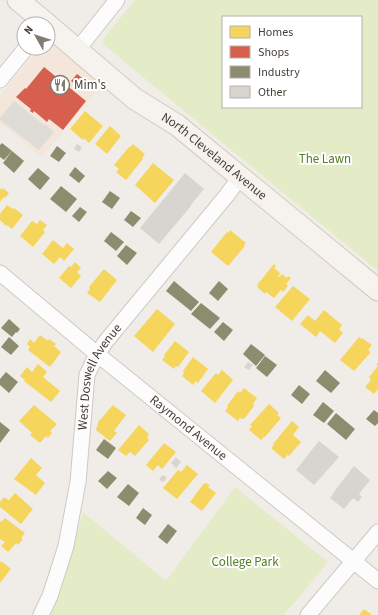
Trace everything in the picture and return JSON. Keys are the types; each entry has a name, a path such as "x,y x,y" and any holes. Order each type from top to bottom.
{"main road":[{"name":"North Cleveland Avenue","path":"18,0 37,16"},
{"name":"North Cleveland Avenue","path":"56,31 135,99 177,125 378,290"}],"street":[{"path":"78,49 117,0"},
{"path":"0,80 20,56"},
{"name":"West Doswell Avenue","path":"41,615 50,596 66,546 78,482 87,375 97,354 240,177"},
{"name":"Raymond Avenue","path":"0,273 97,354 378,581"},
{"path":"308,615 378,532"}],"shaded area":[{"path":"56,43 104,82 42,157 0,123 0,95 33,56 56,56"},
{"path":"14,101 54,132 39,150 0,120"}],"green space":[{"name":"The Lawn","path":"135,0 378,0 378,271 103,44 104,38"},
{"name":"College Park","path":"235,487 328,562 284,615 51,615 67,571 83,512 166,581"}],"building: Homes":[{"path":"85,111 103,126 89,143 70,129"},
{"path":"110,126 121,136 107,154 95,144"},
{"path":"133,144 145,154 142,158 143,159 126,180 116,172 119,169 114,165"},
{"path":"153,163 174,180 155,203 135,185"},
{"path":"0,188 2,190 3,188 9,193 0,202"},
{"path":"7,205 23,215 12,229 0,220 0,214"},
{"path":"40,220 47,225 43,230 45,232 33,247 20,236 32,221 37,224"},
{"path":"230,230 246,243 228,266 211,252"},
{"path":"53,240 63,248 67,243 74,249 64,261 60,257 54,264 42,254"},
{"path":"75,262 81,268 77,272 81,276 71,288 59,278 69,266 71,267"},
{"path":"274,264 276,266 274,268 280,273 278,277 282,274 287,278 288,276 291,278 286,284 288,286 283,292 281,290 274,298 266,292 265,294 257,287 259,286 257,285"},
{"path":"104,269 117,280 100,302 87,293 90,289 89,287"},
{"path":"293,286 310,299 292,321 275,307"},
{"path":"157,309 175,324 153,352 134,336"},
{"path":"324,310 342,325 339,329 343,333 335,343 320,331 316,337 300,324 308,315 315,321"},
{"path":"40,335 48,341 49,339 56,344 54,346 61,352 50,367 28,350 30,347 27,344 30,339 34,343"},
{"path":"359,337 372,345 368,350 371,352 354,371 340,360"},
{"path":"175,341 189,352 178,367 176,366 174,369 162,360"},
{"path":"193,357 208,369 198,383 196,381 193,385 182,376 184,373 183,371"},
{"path":"38,364 47,372 43,377 60,391 51,402 24,381 25,380 20,376 27,367 32,372"},
{"path":"378,366 378,389 374,394 365,387 371,380 369,377"},
{"path":"222,370 233,380 215,403 201,391 216,373 218,375"},
{"path":"244,388 257,398 253,404 254,406 245,418 240,418 238,421 225,411 238,391 240,393"},
{"path":"269,404 279,413 277,415 281,418 261,440 249,430 252,426 250,425"},
{"path":"34,405 57,424 50,431 52,433 48,438 46,436 40,443 30,435 32,433 19,421"},
{"path":"113,405 126,415 114,431 117,433 110,441 96,430 99,420"},
{"path":"292,421 299,427 293,435 301,442 289,456 287,455 284,459 271,448"},
{"path":"139,425 149,434 147,437 149,440 135,456 130,452 126,456 118,450"},
{"path":"164,443 176,452 162,469 158,465 153,471 146,465"},
{"path":"31,458 42,468 36,475 45,483 36,495 14,479"},
{"path":"187,465 198,474 177,499 163,488 178,470 181,472"},
{"path":"204,483 210,485 208,487 216,493 202,511 190,502"},
{"path":"15,493 33,509 21,524 0,507 0,502 4,497 9,500"},
{"path":"5,518 25,533 21,538 23,539 18,545 16,543 8,552 1,546 5,542 0,539 0,521 1,522"},
{"path":"1,561 11,569 0,583 0,563"},
{"path":"364,609 372,615 359,615"}],"building: Shops":[{"path":"44,67 86,101 63,130 49,119 47,122 34,111 33,113 30,111 31,109 16,97 25,88 26,89"},
{"path":"77,74 90,84 84,91 71,81"}],"building: Industry":[{"path":"2,143 12,151 4,160 0,157 0,145"},
{"path":"57,146 66,153 59,162 50,156"},
{"path":"12,151 24,161 14,173 3,163"},
{"path":"75,167 85,176 79,183 69,175"},
{"path":"38,168 50,178 40,190 28,179"},
{"path":"61,186 77,199 66,212 50,199"},
{"path":"110,191 120,198 112,209 102,202"},
{"path":"80,207 87,212 79,222 72,216"},
{"path":"131,211 141,218 133,227 124,220"},
{"path":"111,232 124,242 116,251 104,241"},
{"path":"126,245 137,253 127,265 117,256"},
{"path":"174,281 199,302 191,311 166,291"},
{"path":"219,281 228,289 218,301 209,293"},
{"path":"201,303 220,318 210,329 191,314"},
{"path":"9,319 20,329 12,337 1,328"},
{"path":"223,322 233,330 224,341 214,332"},
{"path":"9,337 19,346 11,355 1,347"},
{"path":"251,344 265,355 256,366 243,354"},
{"path":"265,356 277,365 267,377 256,368"},
{"path":"325,370 340,383 331,393 316,381"},
{"path":"6,372 18,382 9,393 0,385 0,379"},
{"path":"299,385 310,394 302,404 291,395"},
{"path":"323,402 334,411 324,423 313,415"},
{"path":"374,410 378,413 378,423 375,426 366,419"},
{"path":"336,413 355,429 346,440 327,424"},
{"path":"0,422 10,430 0,443"},
{"path":"104,439 116,448 108,459 96,450"},
{"path":"108,471 117,478 107,489 98,481"},
{"path":"128,484 139,493 129,506 117,497"},
{"path":"143,508 152,515 145,525 136,518"},
{"path":"168,524 177,531 167,544 158,537"}],"building: Other":[{"path":"77,144 82,147 79,152 74,149"},
{"path":"185,173 204,189 159,244 140,228"},
{"path":"248,362 253,365 249,370 244,367"},
{"path":"319,441 339,457 314,485 296,470"},
{"path":"176,457 181,462 176,468 171,463"},
{"path":"354,466 370,480 359,494 362,497 358,502 353,498 344,509 330,498"},
{"path":"162,475 167,477 164,482 159,480"}],"place":[{"name":"Mim's","path":"60,85"}]}
